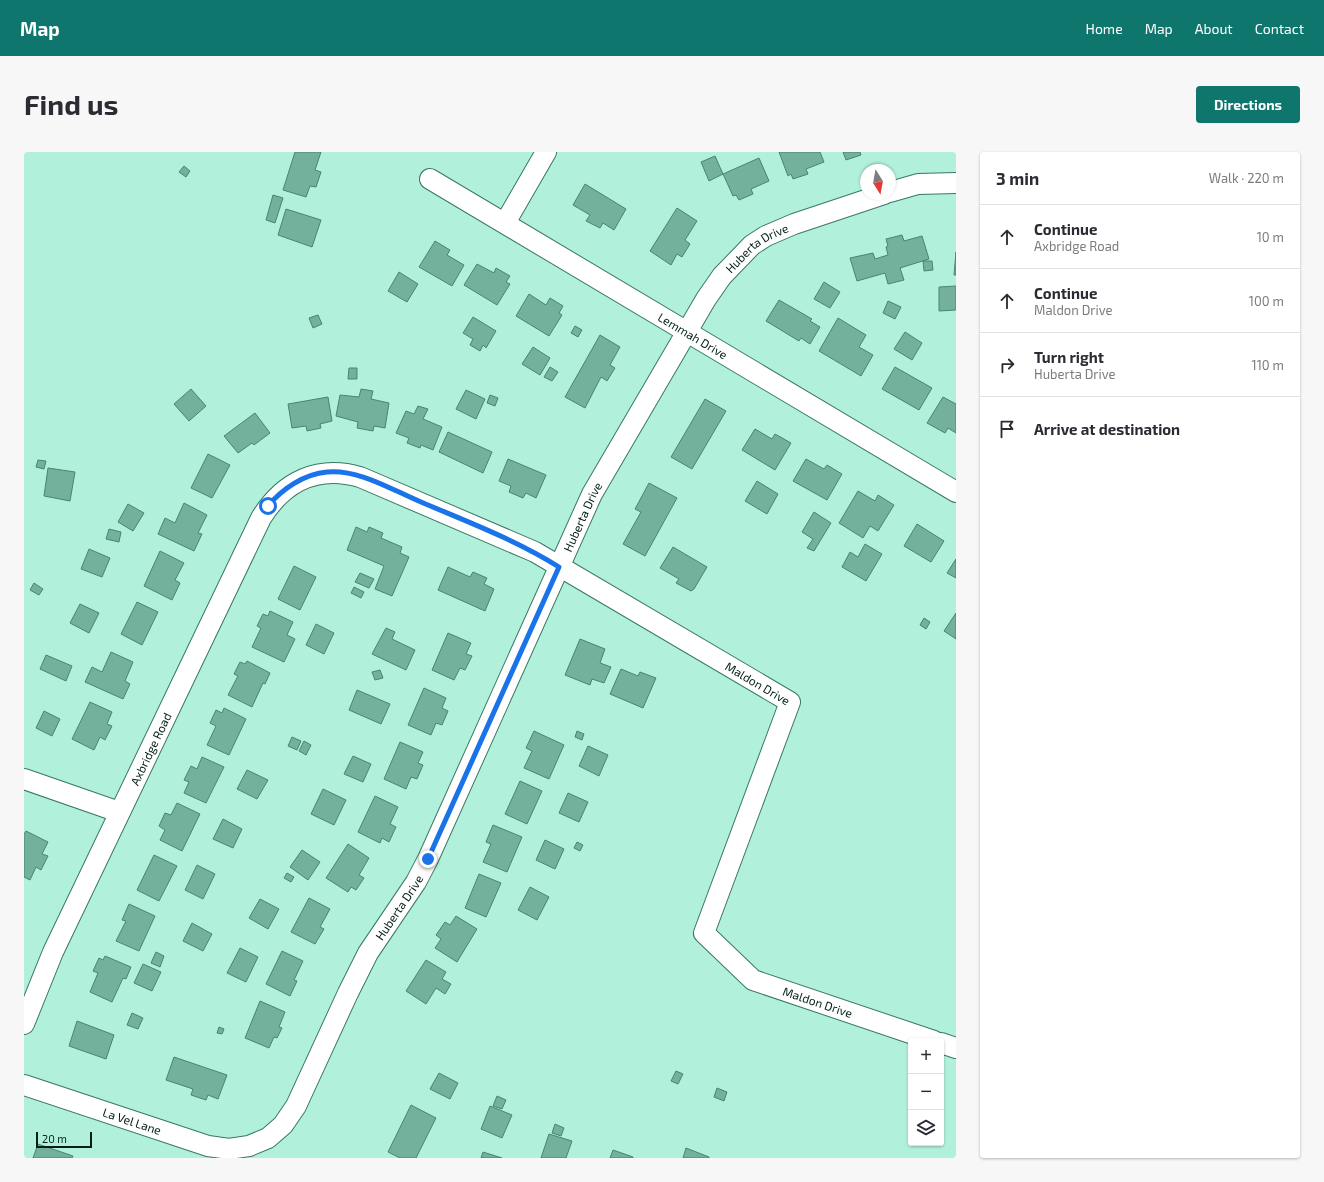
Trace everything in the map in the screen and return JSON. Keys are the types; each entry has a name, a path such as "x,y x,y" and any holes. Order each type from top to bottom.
{"street":[{"path":"504,223 546,152"},
{"name":"Lemmah Drive","path":"430,179 956,492"},
{"path":"896,190 918,184 956,183"},
{"name":"Huberta Drive","path":"242,1147 259,1143 268,1138 283,1126 296,1106 368,953 416,882 428,859 559,567 603,473 687,331 722,276 752,245 766,236 794,224 866,200"},
{"name":"Maldon Drive","path":"293,484 310,476 327,472 347,473 360,476 535,552 790,702 704,934 753,980 925,1038"},
{"name":"Axbridge Road","path":"24,1024 53,952 261,518 275,498 293,484"},
{"path":"24,779 119,812"},
{"path":"944,1044 956,1048"},
{"name":"La Vel Lane","path":"24,1085 208,1146 229,1149 242,1147"}],"building":[{"path":"295,152 321,152 315,170 321,172 316,187 310,186 306,197 283,190"},
{"path":"779,152 820,152 824,162 806,169 808,174 793,179 791,174 788,176"},
{"path":"843,152 860,152 861,155 846,160"},
{"path":"715,156 723,174 709,181 701,162"},
{"path":"759,158 769,181 751,189 753,194 739,200 736,195 733,196 723,174"},
{"path":"184,166 190,171 186,177 179,172"},
{"path":"585,184 626,209 614,230 603,223 600,228 586,221 590,215 573,205"},
{"path":"273,195 283,198 275,223 266,220"},
{"path":"677,208 697,221 685,240 690,244 682,257 677,254 671,265 650,251"},
{"path":"286,209 321,220 312,247 278,235"},
{"path":"902,235 904,241 922,236 929,259 900,268 904,280 888,284 885,273 857,281 850,258 873,253 875,259 888,255 886,239"},
{"path":"435,241 450,250 447,255 464,265 452,286 419,267"},
{"path":"956,252 956,275 954,275"},
{"path":"923,261 932,261 933,270 924,271"},
{"path":"477,264 494,273 496,268 510,276 506,282 510,284 497,305 464,285"},
{"path":"399,272 418,284 407,302 388,291"},
{"path":"824,282 840,292 830,308 814,299"},
{"path":"956,286 956,310 939,311 939,287"},
{"path":"529,294 546,305 550,298 563,306 559,313 562,315 549,336 516,316"},
{"path":"779,300 812,319 810,321 820,327 810,344 801,338 799,341 766,321"},
{"path":"888,301 901,307 895,319 883,313"},
{"path":"318,315 322,324 313,328 309,318"},
{"path":"473,317 496,331 486,348 483,345 480,351 470,345 473,339 463,333"},
{"path":"838,318 866,335 859,347 873,355 861,376 819,351"},
{"path":"575,326 582,330 578,337 571,333"},
{"path":"905,332 922,343 912,360 894,349"},
{"path":"600,335 620,347 610,365 615,368 607,381 601,377 585,408 565,397"},
{"path":"533,347 550,358 540,375 522,364"},
{"path":"550,367 558,372 552,381 544,377"},
{"path":"895,367 932,388 919,410 882,389"},
{"path":"349,368 357,368 357,379 348,379"},
{"path":"191,389 206,406 189,421 174,404"},
{"path":"361,389 373,391 371,399 389,403 385,428 374,426 373,431 357,428 358,422 336,416 340,395 359,397"},
{"path":"466,390 485,399 476,419 456,409"},
{"path":"490,395 498,398 495,406 487,403"},
{"path":"328,397 332,421 320,424 321,428 307,431 306,426 292,428 288,404"},
{"path":"943,397 956,404 956,433 948,428 945,433 927,423"},
{"path":"705,399 726,411 692,469 671,457"},
{"path":"418,406 428,409 423,419 442,427 433,450 421,445 420,448 407,443 409,438 396,433 406,411 414,414"},
{"path":"255,413 270,433 254,445 252,443 238,453 224,436"},
{"path":"755,429 772,439 775,434 791,443 775,470 742,450"},
{"path":"448,432 492,452 483,473 439,452"},
{"path":"208,454 230,465 212,498 191,488"},
{"path":"508,459 546,475 536,498 526,493 523,498 509,492 511,486 499,481"},
{"path":"806,459 824,469 827,465 842,474 827,500 793,481"},
{"path":"38,460 46,461 44,469 36,467"},
{"path":"48,468 75,472 70,501 44,496"},
{"path":"757,481 778,494 767,514 745,501"},
{"path":"649,483 677,498 645,556 623,544 641,512 635,509"},
{"path":"858,491 875,501 878,495 894,505 878,531 870,526 863,538 839,523"},
{"path":"184,503 207,515 198,533 202,534 194,551 158,534 165,518 175,523"},
{"path":"128,504 144,513 133,531 118,522"},
{"path":"814,512 831,523 814,551 807,548 813,539 802,532"},
{"path":"917,524 944,541 931,562 904,546"},
{"path":"356,527 367,532 369,527 383,533 381,538 402,547 400,553 409,557 392,596 375,589 384,566 347,550"},
{"path":"109,529 121,532 119,542 106,539"},
{"path":"865,544 882,554 866,581 842,567 850,552 858,557"},
{"path":"673,547 707,567 694,589 691,591 676,583 679,579 660,568"},
{"path":"89,549 110,558 102,577 81,569"},
{"path":"160,551 184,563 175,580 180,583 172,600 144,586"},
{"path":"956,559 956,578 947,573"},
{"path":"294,566 316,577 300,610 278,599"},
{"path":"448,567 470,577 473,572 487,578 484,584 494,589 485,611 438,590"},
{"path":"360,573 374,579 369,588 355,582"},
{"path":"34,583 43,589 39,595 30,590"},
{"path":"354,587 364,592 361,598 351,593"},
{"path":"137,602 158,612 142,645 121,634"},
{"path":"80,604 99,613 89,633 70,623"},
{"path":"270,611 293,622 287,635 295,639 284,662 252,647 261,628 257,626 263,614 268,616"},
{"path":"956,613 956,639 944,631"},
{"path":"924,618 930,622 926,629 920,625"},
{"path":"316,624 334,633 324,654 306,645"},
{"path":"386,628 395,632 392,639 415,650 406,670 372,654"},
{"path":"448,633 471,643 466,654 472,656 465,670 460,668 454,680 432,670"},
{"path":"580,639 605,649 600,663 611,667 604,683 592,679 590,685 565,675"},
{"path":"111,652 133,662 125,681 130,684 123,699 85,682 92,667 102,672"},
{"path":"46,655 72,666 66,681 40,669"},
{"path":"247,661 270,673 265,684 263,683 252,707 228,695 238,676 234,674 240,662 245,664"},
{"path":"621,669 638,676 640,672 656,678 643,708 610,694"},
{"path":"380,670 383,678 375,680 372,672"},
{"path":"424,688 446,698 442,708 448,711 442,725 436,723 431,735 408,725"},
{"path":"357,690 390,704 381,724 349,710"},
{"path":"90,702 112,712 107,724 112,726 105,740 100,737 94,750 72,739"},
{"path":"224,708 246,719 229,755 207,745 216,726 210,723 216,710 222,713"},
{"path":"44,711 60,719 52,736 36,728"},
{"path":"534,731 564,745 549,779 524,768 532,751 526,748"},
{"path":"577,731 584,734 582,740 575,737"},
{"path":"292,737 301,741 297,750 288,746"},
{"path":"304,741 311,745 306,755 299,751"},
{"path":"400,742 423,752 418,763 423,765 417,779 411,777 406,789 384,779"},
{"path":"588,746 608,755 599,776 579,766"},
{"path":"353,756 371,764 363,782 344,774"},
{"path":"202,757 224,767 206,803 184,793 189,782 184,780 191,766 197,769"},
{"path":"247,770 268,780 257,799 237,789"},
{"path":"520,781 542,791 527,824 505,814"},
{"path":"323,789 346,800 334,825 311,814"},
{"path":"568,793 588,802 579,822 559,813"},
{"path":"375,796 398,807 390,824 396,827 389,842 382,838 380,843 358,832"},
{"path":"177,803 200,814 182,851 160,840 165,830 159,826 165,813 171,815"},
{"path":"223,819 242,829 233,848 213,839"},
{"path":"493,825 522,837 507,872 483,862 491,844 486,842"},
{"path":"26,831 48,842 42,854 48,856 41,870 36,867 30,880 24,877 24,834"},
{"path":"545,840 564,849 555,869 536,860"},
{"path":"577,842 583,845 580,851 574,848"},
{"path":"348,844 369,858 359,875 364,878 356,890 351,887 348,892 326,878"},
{"path":"302,850 320,862 308,880 290,867"},
{"path":"154,855 177,866 159,901 137,890"},
{"path":"197,865 215,874 203,899 185,890"},
{"path":"287,873 294,877 291,882 284,878"},
{"path":"479,874 501,883 486,917 465,908"},
{"path":"530,887 549,897 537,920 518,910"},
{"path":"309,898 330,909 320,927 324,929 315,944 291,932"},
{"path":"260,899 279,909 268,929 249,918"},
{"path":"129,904 155,916 139,951 116,941 126,921 122,920"},
{"path":"456,916 477,929 457,962 435,948 441,939 436,935 445,922 450,925"},
{"path":"192,923 212,934 203,951 183,941"},
{"path":"240,948 258,957 246,982 227,973"},
{"path":"282,951 303,961 294,980 297,981 290,996 266,984"},
{"path":"156,952 164,956 160,967 151,963"},
{"path":"105,956 131,967 126,979 123,978 112,1002 90,992 98,973 93,971 99,958 103,960"},
{"path":"426,960 446,972 442,979 451,984 445,994 436,988 426,1004 406,991"},
{"path":"143,964 161,972 152,991 134,983"},
{"path":"260,1001 285,1012 279,1027 282,1028 277,1038 274,1037 269,1048 245,1038"},
{"path":"132,1013 143,1018 138,1029 127,1025"},
{"path":"77,1021 114,1035 106,1059 69,1046"},
{"path":"219,1027 224,1029 222,1034 217,1033"},
{"path":"174,1057 227,1075 218,1099 208,1095 206,1100 191,1095 193,1089 166,1080"},
{"path":"676,1071 683,1074 678,1084 671,1081"},
{"path":"439,1073 458,1083 450,1099 430,1089"},
{"path":"717,1088 727,1092 724,1101 714,1097"},
{"path":"497,1096 506,1100 502,1109 493,1106"},
{"path":"411,1105 436,1118 416,1158 400,1158 388,1152"},
{"path":"490,1106 512,1115 502,1138 481,1129"},
{"path":"555,1124 564,1128 561,1136 552,1133"},
{"path":"549,1134 572,1141 566,1158 541,1158"},
{"path":"38,1144 73,1156 72,1158 33,1158"},
{"path":"686,1148 709,1157 709,1158 683,1158"},
{"path":"613,1150 633,1157 633,1158 610,1158"},
{"path":"483,1152 502,1158 481,1158"}],"route":[{"path":"268,506 275,498 293,484 310,476 327,472 347,473 360,476 535,552 559,567 428,859"}]}
